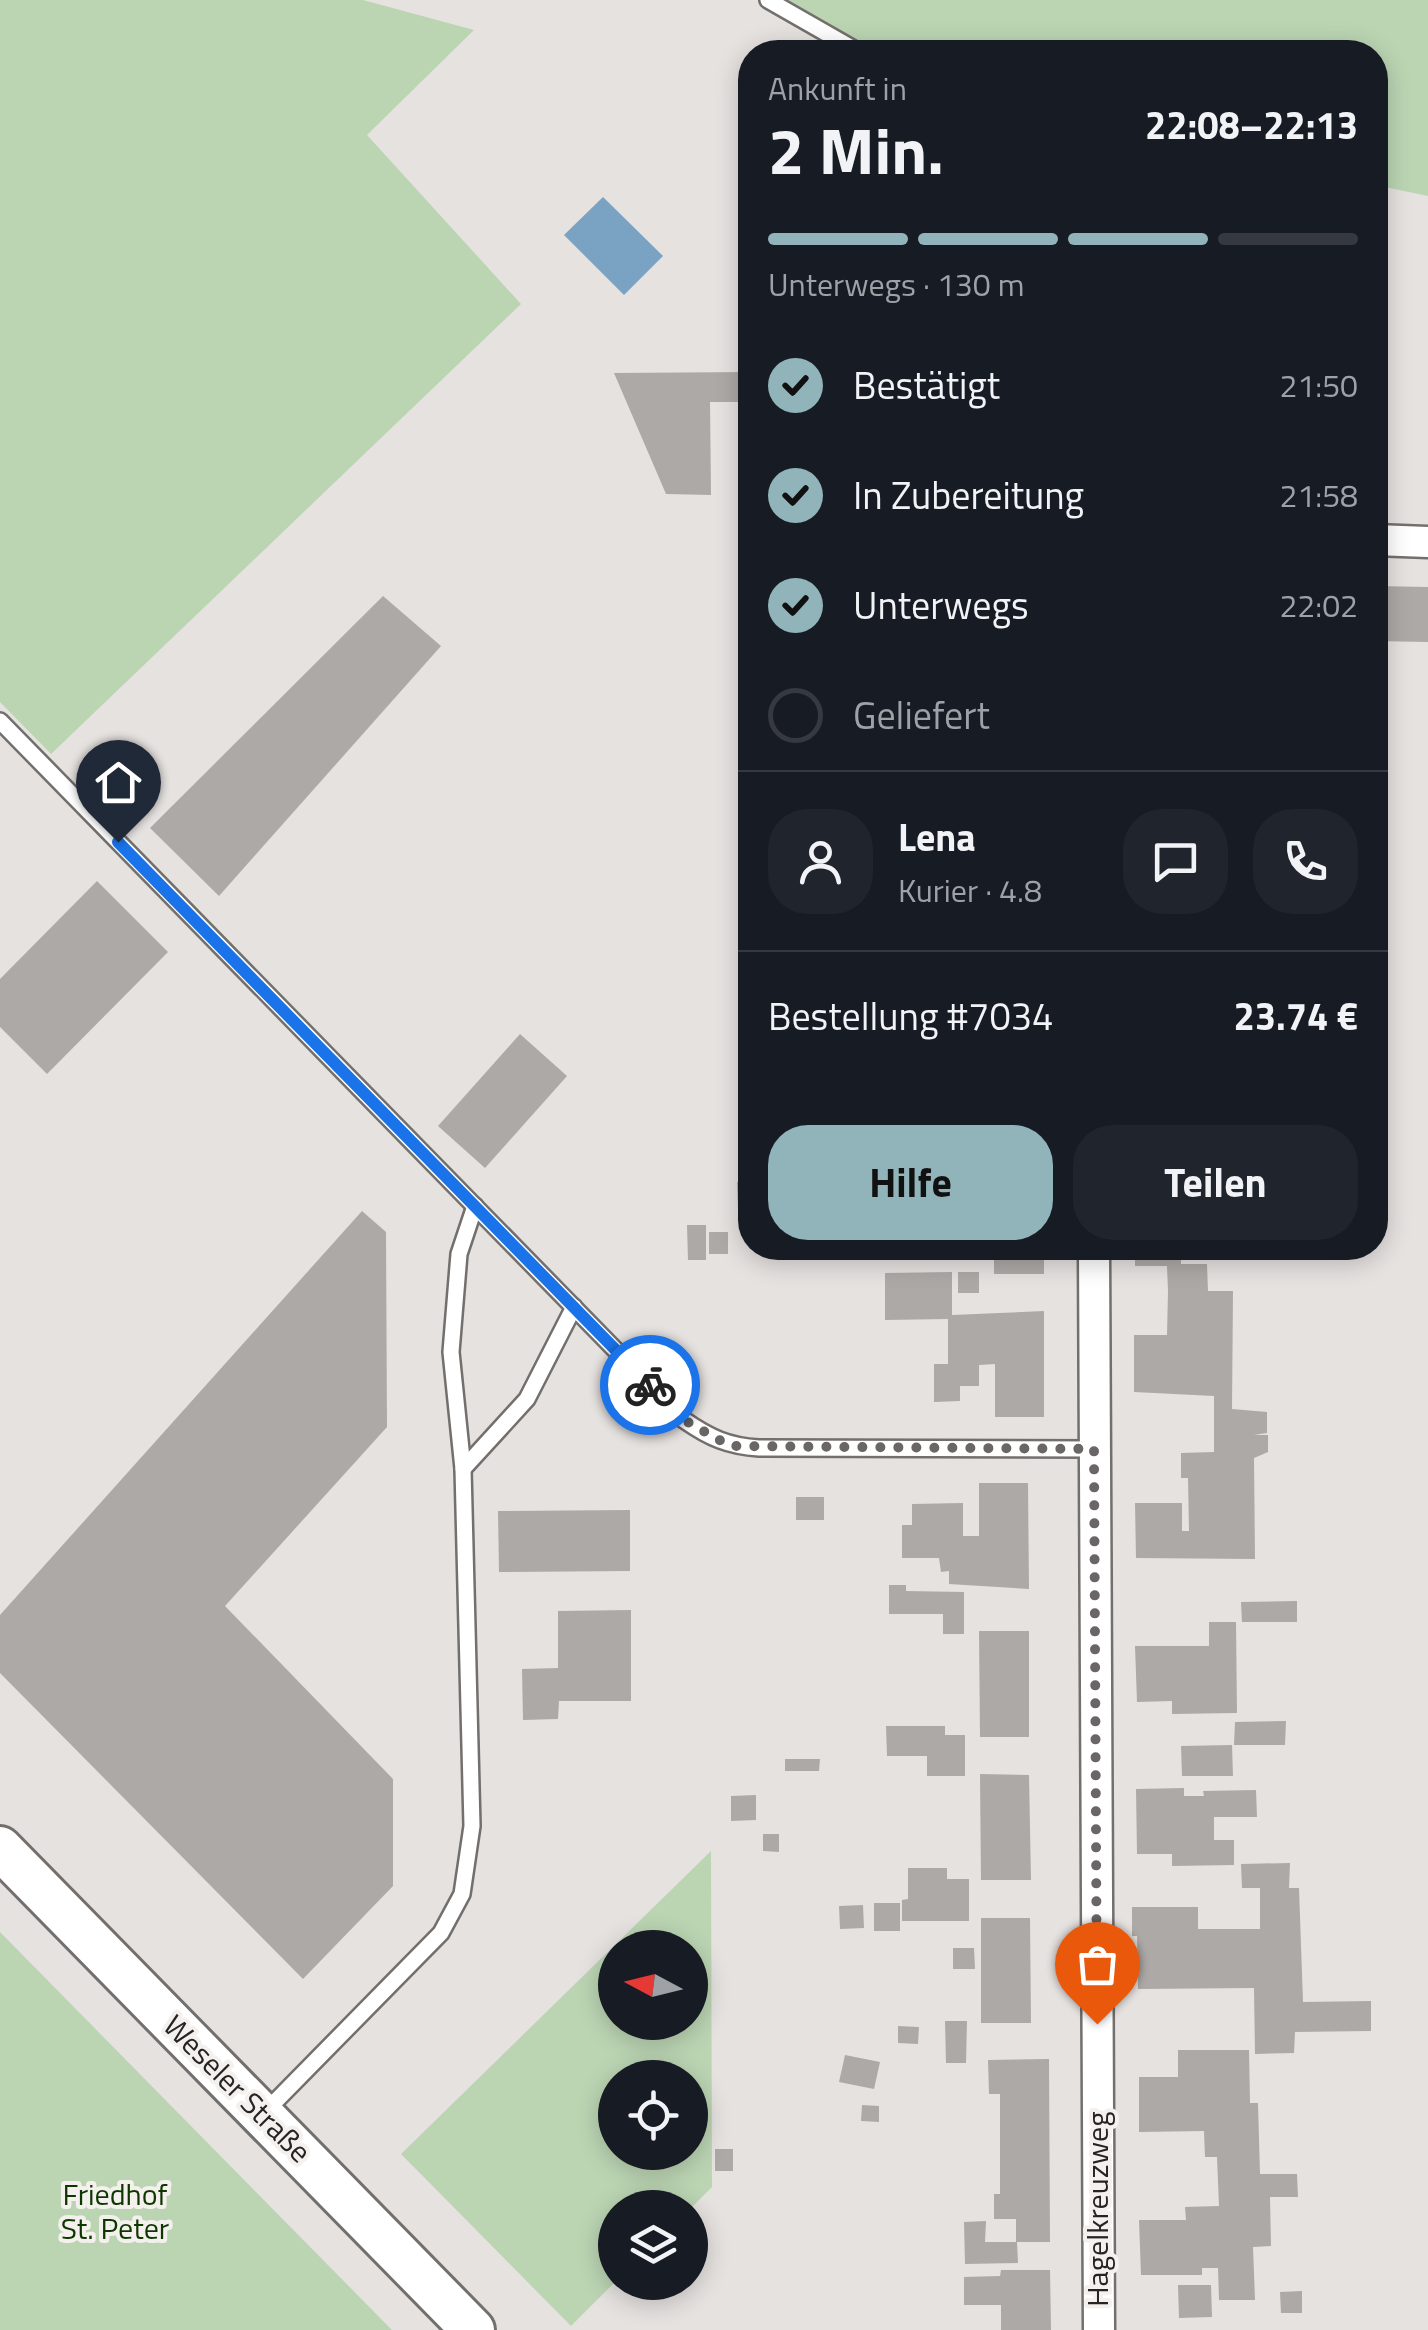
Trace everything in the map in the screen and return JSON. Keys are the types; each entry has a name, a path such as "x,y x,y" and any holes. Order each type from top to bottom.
{"street":[{"path":"1388,540 1428,542"},
{"name":"Hagelkreuzweg","path":"1094,1260 1099,2330"},
{"name":"Weseler Straße","path":"0,1848 474,2330"}],"lane":[{"path":"768,0 838,40"},
{"path":"0,720 684,1420 730,1446 1094,1449"},
{"path":"262,2115 441,1932 462,1894 472,1826 463,1469 451,1352 459,1254 476,1206"},
{"path":"463,1469 527,1399 574,1307"}],"green space":[{"path":"0,0 363,0 474,30 367,135 521,304 51,754 0,702"},
{"path":"776,0 1428,0 1428,196 1388,188 1388,40 853,40"},
{"path":"711,1851 712,2187 708,2191 598,2190 598,2299 571,2326 401,2154 598,1961 598,2040 708,2040 708,1930 630,1930"},
{"name":"Friedhof St. Peter","path":"0,1932 392,2330 0,2330"}],"water":[{"path":"603,197 663,256 624,295 564,235"}],"building":[{"path":"738,372 738,402 710,402 711,495 666,494 614,373"},
{"path":"1388,586 1428,587 1428,642 1388,641"},
{"path":"383,596 441,646 219,896 150,828"},
{"path":"97,881 168,952 47,1074 0,1027 0,979"},
{"path":"520,1034 567,1076 485,1168 438,1126"},
{"path":"362,1211 386,1232 387,1427 225,1606 393,1779 393,1886 303,1979 0,1673 0,1615"},
{"path":"687,1225 706,1225 706,1260 688,1260"},
{"path":"709,1232 728,1232 728,1254 709,1254"},
{"path":"994,1260 1044,1260 1044,1274 994,1274"},
{"path":"1135,1260 1207,1264 1208,1291 1233,1291 1232,1409 1267,1412 1267,1433 1254,1435 1268,1435 1268,1452 1254,1458 1255,1559 1136,1558 1135,1503 1182,1503 1182,1531 1189,1531 1188,1478 1181,1478 1181,1453 1214,1452 1214,1396 1134,1392 1134,1335 1167,1335 1168,1291 1167,1266 1135,1266"},
{"path":"952,1272 952,1315 1044,1311 1044,1417 995,1417 995,1364 979,1365 979,1386 960,1386 960,1401 934,1402 934,1364 948,1364 948,1319 885,1320 885,1273"},
{"path":"958,1272 979,1272 979,1293 958,1293"},
{"path":"979,1483 1028,1483 1029,1589 949,1584 949,1571 941,1572 939,1558 902,1558 902,1525 912,1525 912,1504 963,1503 963,1536 979,1536"},
{"path":"796,1497 824,1497 824,1520 796,1520"},
{"path":"630,1510 630,1571 499,1572 498,1511"},
{"path":"889,1585 906,1585 906,1591 964,1592 964,1634 943,1634 943,1614 889,1614"},
{"path":"1297,1601 1297,1622 1242,1622 1241,1602"},
{"path":"631,1610 631,1701 559,1701 558,1719 523,1720 522,1669 558,1668 558,1611"},
{"path":"1209,1622 1236,1622 1237,1713 1172,1714 1172,1701 1137,1702 1135,1646 1209,1646"},
{"path":"979,1631 1029,1631 1029,1737 980,1737"},
{"path":"1286,1721 1285,1745 1234,1745 1235,1722"},
{"path":"886,1726 945,1726 945,1735 965,1735 965,1776 927,1776 927,1756 887,1756"},
{"path":"1232,1745 1233,1776 1182,1776 1181,1746"},
{"path":"785,1759 820,1759 819,1771 785,1771"},
{"path":"980,1774 1029,1775 1031,1880 981,1880"},
{"path":"1184,1788 1184,1796 1204,1796 1203,1791 1256,1790 1257,1817 1214,1817 1214,1840 1234,1840 1234,1865 1172,1866 1172,1854 1137,1854 1136,1789"},
{"path":"756,1795 756,1820 731,1821 731,1796"},
{"path":"763,1834 779,1834 779,1852 763,1851"},
{"path":"1290,1863 1289,1888 1299,1888 1303,2002 1371,2001 1371,2031 1295,2032 1294,2053 1255,2054 1254,1988 1138,1989 1132,1907 1198,1907 1198,1929 1260,1929 1260,1888 1242,1888 1241,1864"},
{"path":"908,1868 947,1868 947,1879 969,1879 969,1921 902,1921 902,1900 908,1899"},
{"path":"874,1903 900,1903 900,1931 874,1931"},
{"path":"863,1905 864,1928 840,1929 839,1906"},
{"path":"981,1918 1030,1918 1031,2023 981,2023"},
{"path":"953,1948 974,1948 975,1969 953,1969"},
{"path":"945,2021 967,2021 966,2063 946,2063"},
{"path":"898,2026 919,2027 918,2044 898,2043"},
{"path":"1178,2050 1249,2050 1250,2103 1258,2103 1260,2174 1297,2174 1298,2197 1270,2197 1271,2246 1253,2247 1255,2300 1219,2300 1218,2268 1202,2268 1202,2275 1141,2275 1139,2220 1186,2220 1185,2207 1219,2206 1217,2157 1205,2157 1204,2131 1139,2132 1139,2077 1178,2077"},
{"path":"845,2055 880,2062 874,2089 839,2082"},
{"path":"1049,2059 1050,2242 1017,2242 1018,2263 965,2264 964,2222 986,2221 985,2242 1016,2242 1016,2219 994,2219 994,2194 1000,2194 1000,2094 989,2094 988,2060"},
{"path":"862,2105 879,2106 879,2122 861,2121"},
{"path":"715,2149 733,2149 733,2171 715,2171"},
{"path":"1001,2270 1050,2270 1051,2330 1001,2330 1001,2305 964,2305 964,2277 1000,2276"},
{"path":"1178,2285 1211,2285 1212,2317 1179,2318"},
{"path":"1302,2291 1302,2313 1281,2313 1280,2292"}],"way so far":[{"path":"650,1385 684,1420 730,1446 1094,1449 1097,2024"}],"route":[{"path":"118,842 650,1385"}]}
